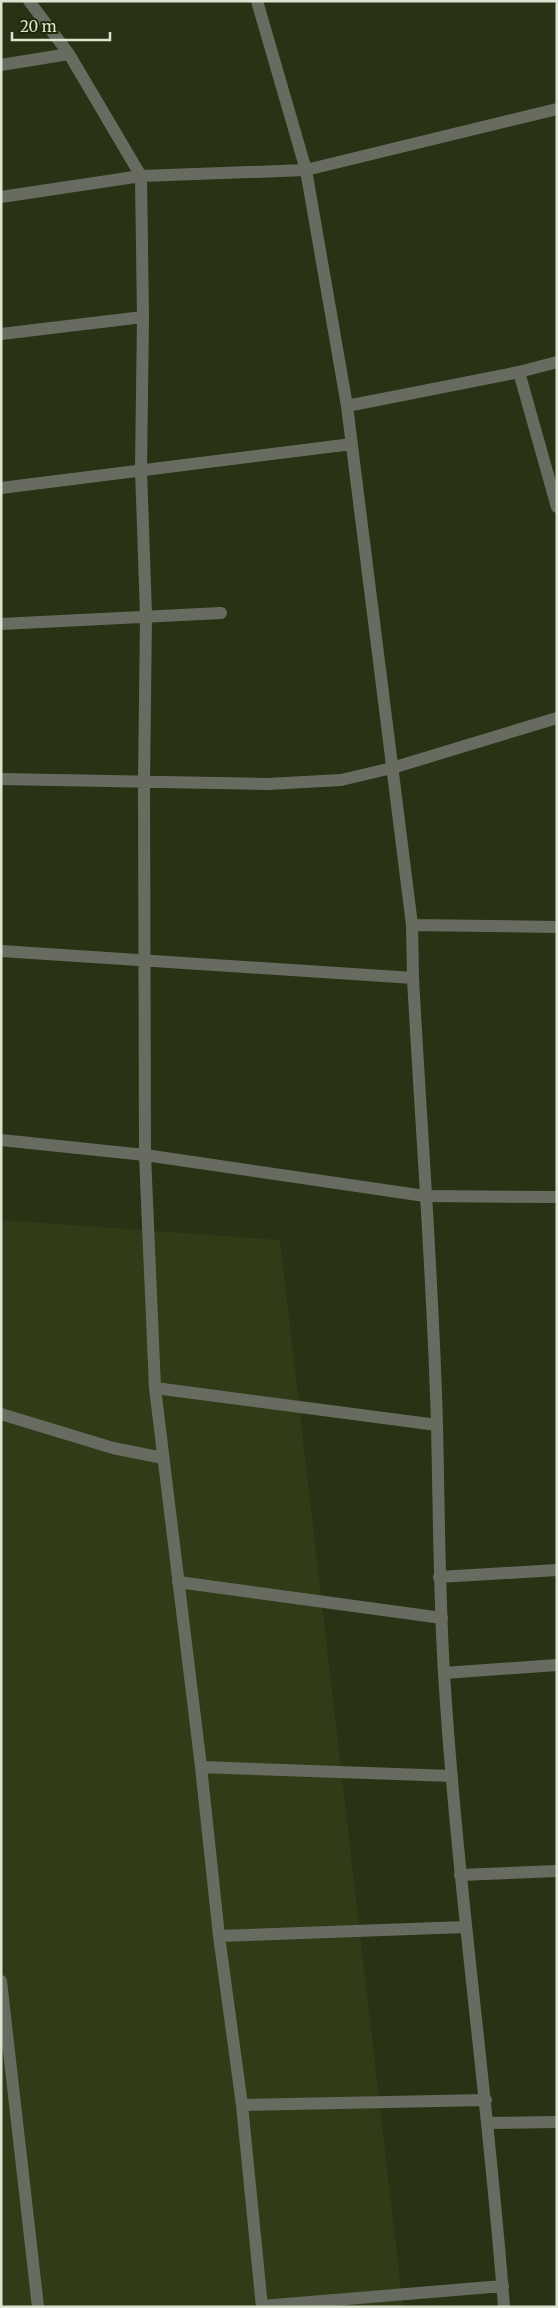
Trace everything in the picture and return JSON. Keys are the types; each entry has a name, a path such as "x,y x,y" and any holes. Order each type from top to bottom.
{"street":[{"path":"29,1 69,54 141,176 143,317 140,469 146,616 144,783 145,1155 155,1388 201,1767 219,1936 242,2105 262,2306 503,2286"},
{"path":"257,1 306,170 347,406 412,925 413,978 437,1424 439,1577 444,1674 465,1927 486,2100 504,2307"},
{"path":"1,65 69,54"},
{"path":"1,196 141,176 306,170 557,109"},
{"path":"1,334 143,317"},
{"path":"347,406 519,372 557,362"},
{"path":"519,372 557,507"},
{"path":"1,488 140,469 352,444"},
{"path":"1,624 221,613"},
{"path":"1,779 144,783 299,783 341,780 392,768 557,718"},
{"path":"412,925 557,927"},
{"path":"1,951 413,978"},
{"path":"1,1140 145,1155 425,1196 557,1197"},
{"path":"155,1388 437,1424"},
{"path":"1,1414 114,1448 163,1458"},
{"path":"439,1577 557,1570"},
{"path":"178,1582 442,1618"},
{"path":"444,1674 557,1665"},
{"path":"201,1767 452,1776"},
{"path":"460,1874 557,1871"},
{"path":"219,1936 465,1927"},
{"path":"1,1982 38,2307"},
{"path":"242,2105 486,2100"},
{"path":"487,2123 557,2122"}],"shaded area":[{"path":"1,1220 280,1240 403,2307 1,2307"}]}
